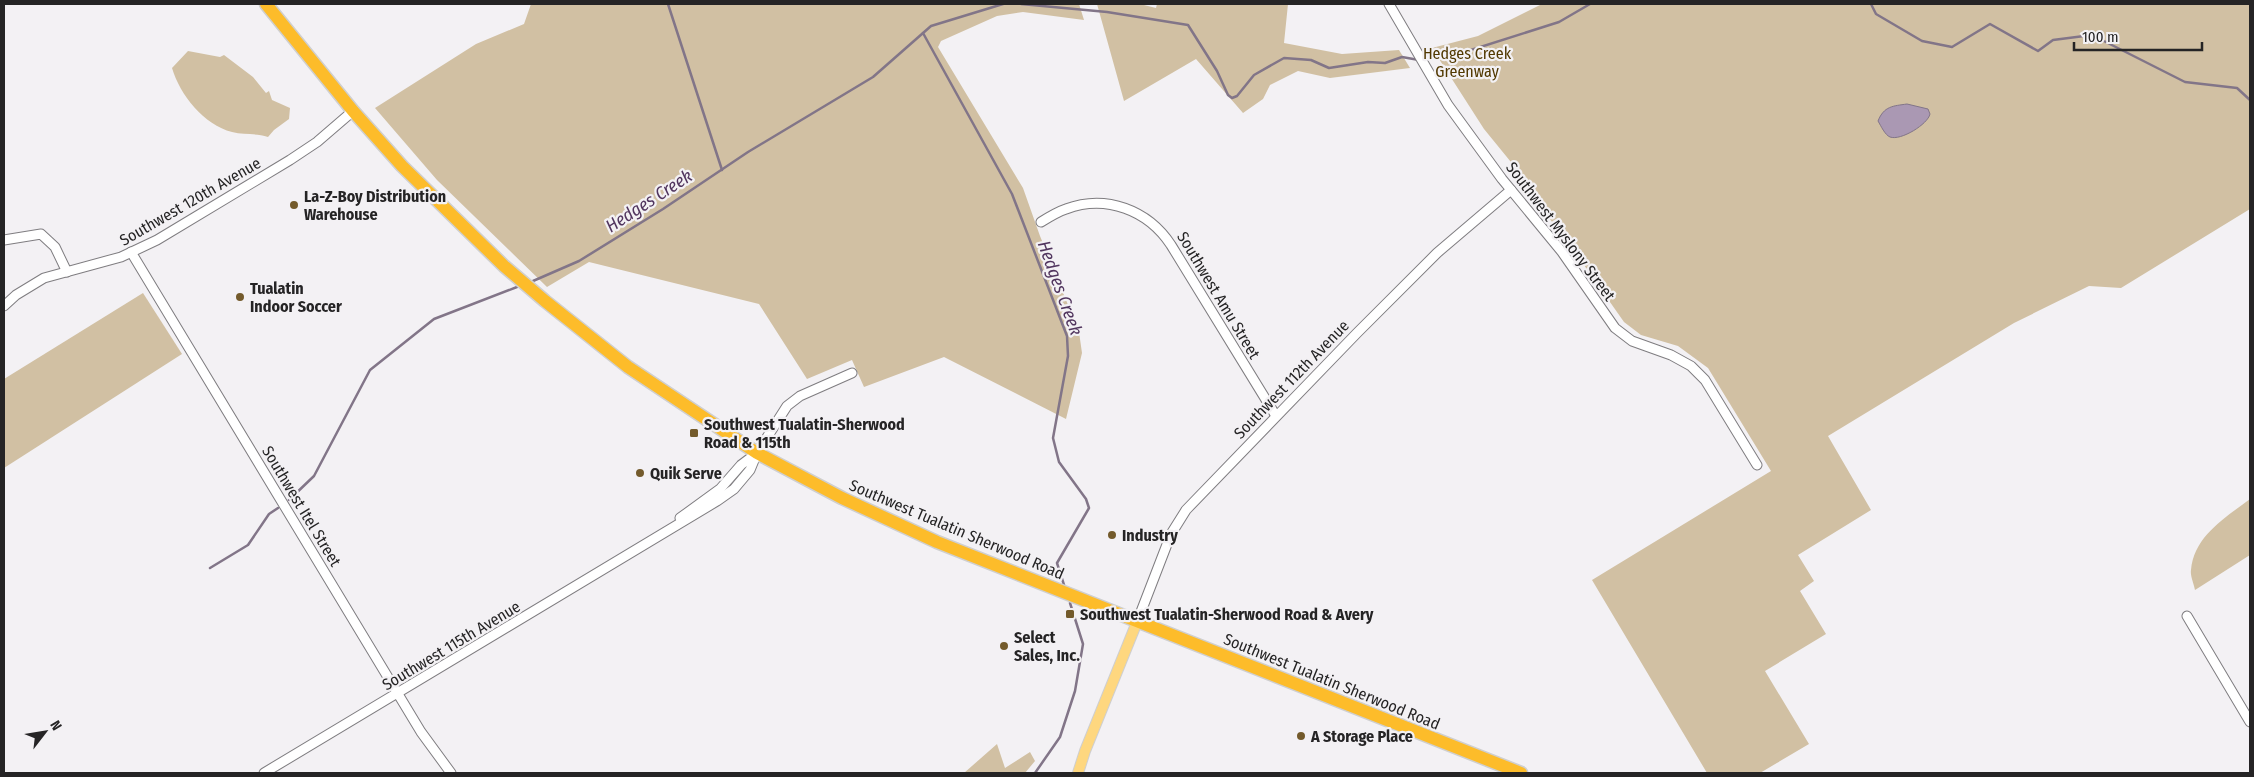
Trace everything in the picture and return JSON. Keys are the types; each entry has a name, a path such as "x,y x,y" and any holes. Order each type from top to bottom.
{"highway":[{"name":"Southwest Tualatin Sherwood Road","path":"266,4 353,111 402,166 452,216 545,301 628,367 757,452 842,498 896,524 1137,622 1521,773"}],"main road":[{"path":"1078,773 1137,622"}],"street":[{"name":"Southwest Myslony Street","path":"1389,4 1448,105 1511,190 1562,252 1614,328 1632,341 1671,355 1691,366 1705,380 1757,465"},
{"name":"Southwest 120th Avenue","path":"4,306 16,295 44,278 114,260 182,225 290,160 316,142 353,111"},
{"name":"Southwest 112th Avenue","path":"1137,622 1171,534 1180,517 1276,416 1437,253 1511,190"},
{"name":"Southwest Amu Street","path":"1041,222 1075,206 1089,203 1120,206 1147,218 1165,235 1276,416"},
{"path":"4,240 41,234 54,247 67,272"},
{"name":"Southwest Itel Street","path":"131,252 421,732 451,773"},
{"name":"Southwest 115th Avenue","path":"264,773 726,495 750,470 757,452 778,417 792,402 809,391 852,373"},
{"path":"2187,616 2250,722"}],"green space":[{"path":"531,4 1079,4 1084,20 1023,12 997,16 941,41 938,47 1023,188 1040,236 1079,332 1082,353 1066,419 944,357 864,387 852,360 807,379 759,304 589,262 547,287 437,180 375,108 476,44 524,24"},
{"path":"1097,4 1140,4 1156,8 1157,4 1288,4 1284,43 1342,54 1399,50 1410,68 1330,78 1298,71 1270,85 1263,99 1243,113 1196,59 1124,101"},
{"name":"Hedges Creek Greenway","path":"1542,4 2250,4 2250,209 2121,288 2089,286 2014,323 1828,436 1871,510 1798,555 1814,581 1800,591 1826,634 1765,671 1809,744 1760,773 1707,773 1592,580 1771,471 1708,368 1678,346 1641,335 1624,322 1565,238 1536,202 1533,189 1484,129 1432,48 1478,36"},
{"path":"188,51 220,57 224,55 253,77 266,93 269,91 272,100 290,108 289,119 268,137 232,132 212,123 194,108 181,88 172,68"},
{"path":"143,293 182,354 4,468 4,379"},
{"path":"2250,499 2250,555 2195,590 2191,570 2193,558 2198,547 2212,529"},
{"path":"997,744 1005,768 1030,752 1035,761 1025,773 964,773"}],"shaded area":[{"path":"1907,104 1928,109 1930,114 1928,118 1919,127 1907,134 1895,138 1888,136 1878,121 1880,116 1890,108"}],"waterway":[{"path":"668,4 722,170"},
{"name":"Hedges Creek","path":"533,281 579,261 663,209 748,152 873,77 931,26 1003,4"},
{"name":"Hedges Creek","path":"1021,4 1107,12 1188,25 1217,71 1228,95 1232,98 1237,96 1254,75 1284,58 1311,60 1329,68 1368,62 1385,63 1402,57 1419,60"},
{"name":"Hedges Creek","path":"1425,60 1452,56 1559,22 1590,4"},
{"name":"Hedges Creek","path":"1871,4 1876,14 1922,41 1952,47 1990,24 2038,51 2053,40 2092,35 2185,82 2237,88 2250,100"},
{"name":"Hedges Creek","path":"923,33 1012,194 1067,336 1068,356 1053,438 1059,462 1086,499 1089,508 1057,563 1064,585"},
{"name":"Hedges Creek","path":"289,500 314,476 370,370 434,319 517,287"},
{"name":"Hedges Creek","path":"210,568 248,545 269,514 278,508"},
{"name":"Hedges Creek","path":"1035,773 1060,737 1075,691 1083,644 1070,603"}],"place":[{"name":"La-Z-Boy Distribution Warehouse","path":"294,205"},
{"name":"Tualatin Indoor Soccer","path":"240,297"},
{"name":"Southwest Tualatin-Sherwood Road & 115th","path":"694,433"},
{"name":"Quik Serve","path":"640,473"},
{"name":"Industry","path":"1112,535"},
{"name":"Southwest Tualatin-Sherwood Road & Avery","path":"1070,614"},
{"name":"Select Sales, Inc.","path":"1004,646"},
{"name":"A Storage Place","path":"1301,736"}]}
